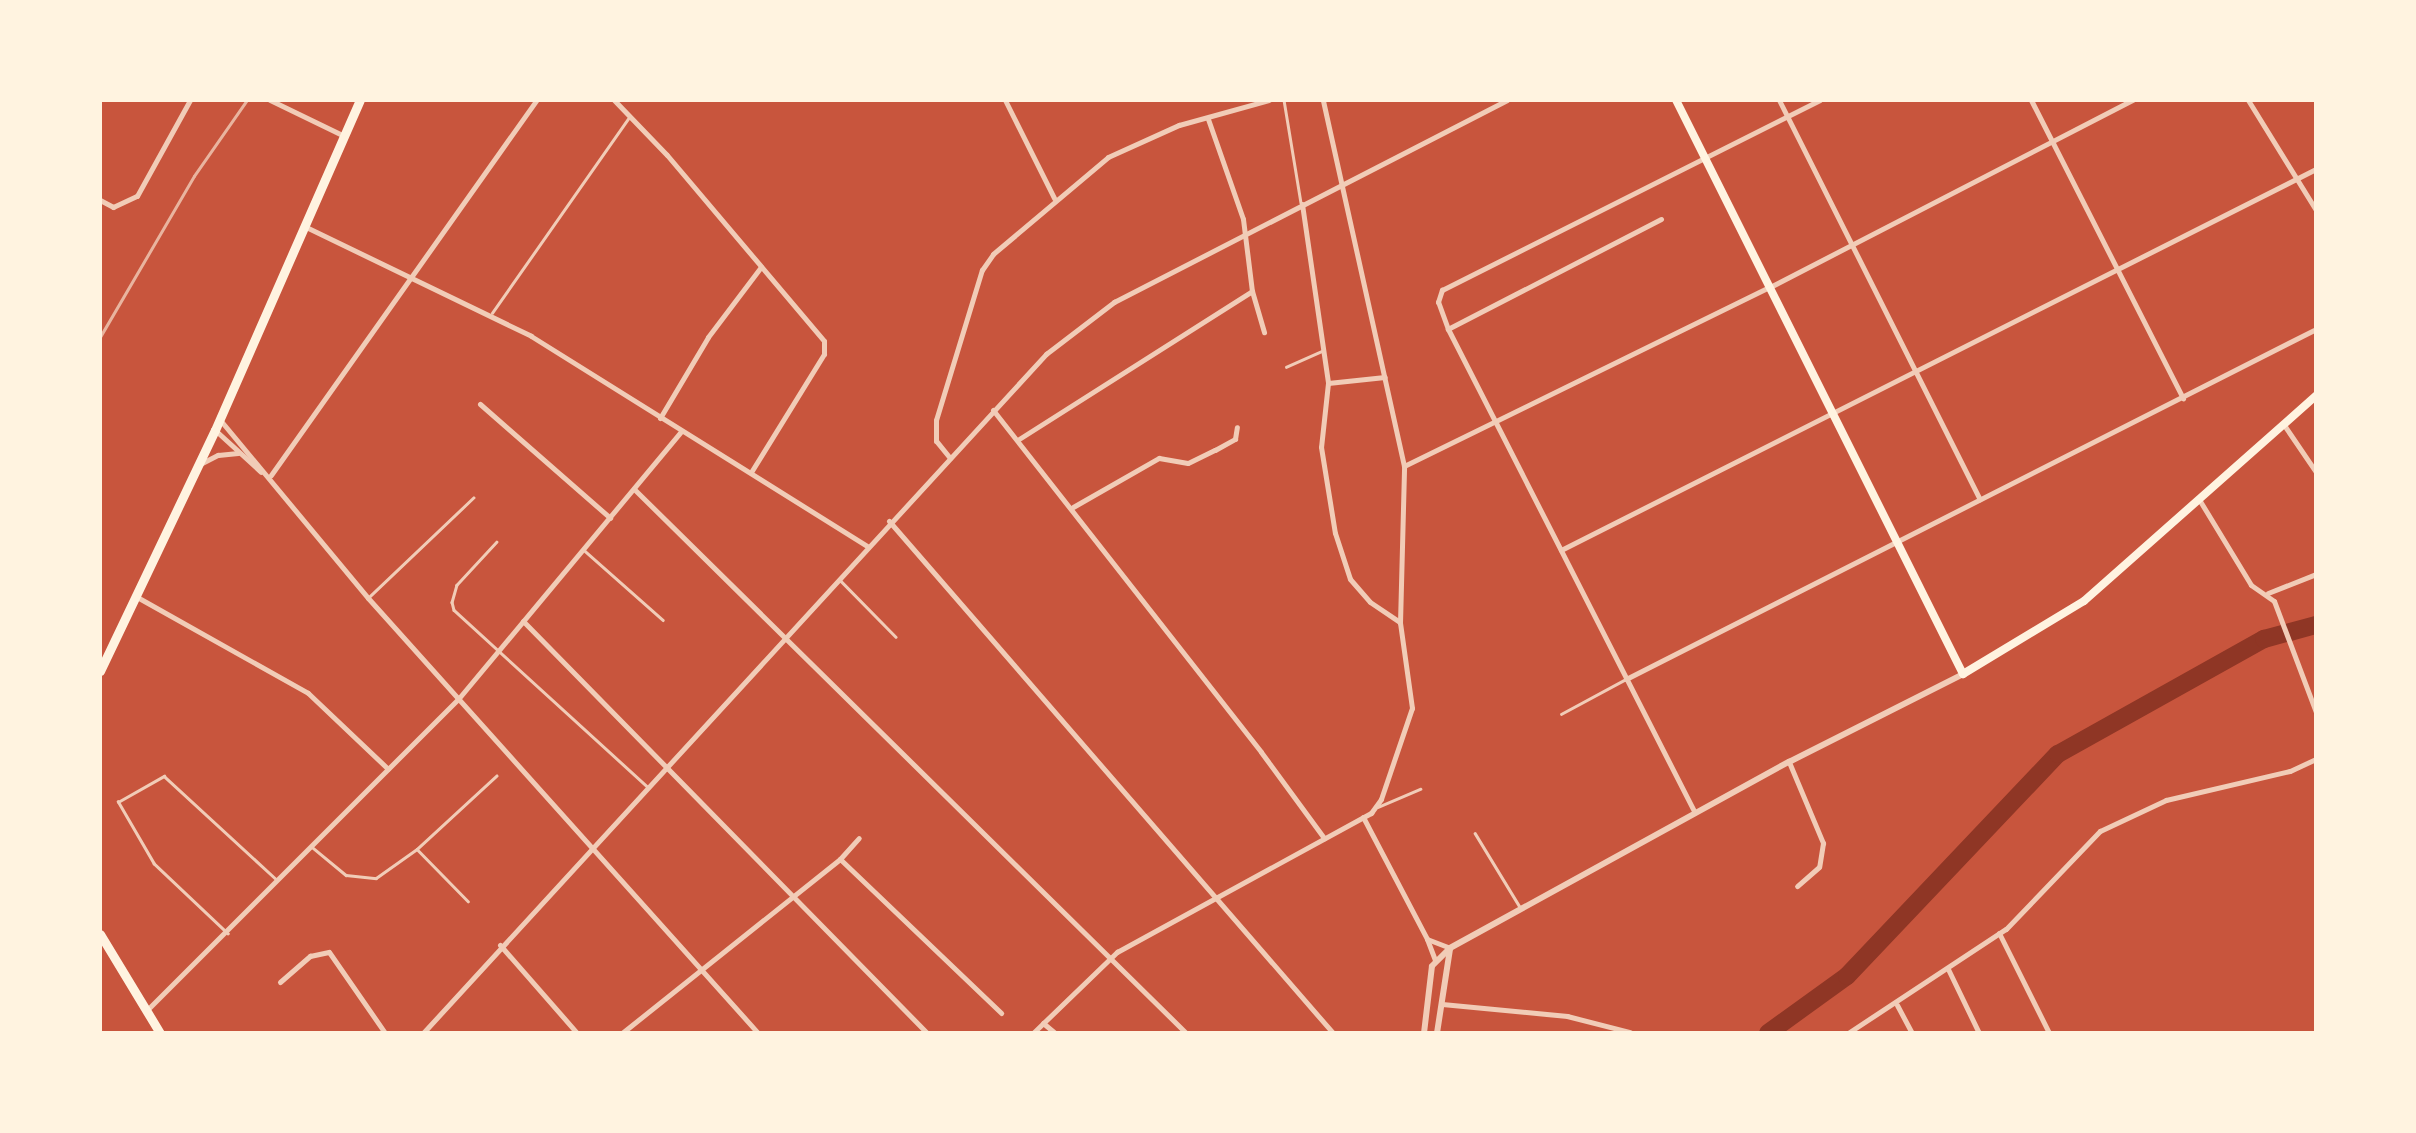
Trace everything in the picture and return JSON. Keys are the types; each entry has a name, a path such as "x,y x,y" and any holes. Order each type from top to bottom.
{"main road":[{"path":"100,671 215,430 360,100"},
{"path":"1676,100 1963,674 2084,602 2316,396"},
{"path":"100,934 160,1033"}],"street":[{"path":"100,200 113,207 137,196 190,100"},
{"path":"270,100 344,136"},
{"path":"267,474 537,100"},
{"path":"614,100 826,346 751,472"},
{"path":"1005,100 1054,198"},
{"path":"950,458 936,441 934,429 982,270 1008,239 1054,198 1118,152 1179,126 1269,100"},
{"path":"1033,1033 1110,958 1377,808 1412,708 1400,622 1404,466 1339,185 1324,100"},
{"path":"423,1033 1046,354 1097,312 1245,232 1507,100"},
{"path":"1778,100 1981,500"},
{"path":"1695,813 1448,329 1438,302 1442,290 1820,100"},
{"path":"2031,100 2183,398"},
{"path":"1404,466 1768,288 2133,100"},
{"path":"2248,100 2316,210"},
{"path":"1208,119 1245,232 1252,291 1264,332"},
{"path":"1561,550 2316,169"},
{"path":"1302,204 1328,383 1323,465 1344,567 1370,602 1400,622"},
{"path":"1448,329 1661,219"},
{"path":"303,226 491,314 867,546"},
{"path":"660,418 708,338 761,268"},
{"path":"1019,439 1252,291"},
{"path":"1626,679 2314,330"},
{"path":"1328,383 1386,377"},
{"path":"480,404 610,518"},
{"path":"994,410 1324,838"},
{"path":"220,419 368,598 758,1033"},
{"path":"2284,425 2316,472"},
{"path":"1072,507 1160,458 1188,462 1215,450 1236,439 1237,427"},
{"path":"215,430 267,474"},
{"path":"147,1010 228,934 460,698 681,432"},
{"path":"194,473 210,458 238,453"},
{"path":"634,489 1186,1033"},
{"path":"2200,501 2250,585 2268,593 2274,601 2315,707"},
{"path":"889,522 1333,1033"},
{"path":"2268,593 2316,574"},
{"path":"137,597 308,692 388,769"},
{"path":"523,621 927,1033"},
{"path":"1435,960 1521,908 1789,762 1963,674"},
{"path":"1848,1033 1999,932 2036,902 2086,842 2115,823 2166,800 2290,772 2316,759"},
{"path":"1789,762 1823,843 1819,867 1797,886"},
{"path":"1362,818 1435,960 1424,1033"},
{"path":"622,1033 840,859 859,838"},
{"path":"840,859 1000,1013"},
{"path":"1999,932 2050,1033"},
{"path":"1426,939 1450,948"},
{"path":"500,945 577,1033"},
{"path":"1436,1033 1450,948"},
{"path":"280,982 310,956 329,952 385,1033"},
{"path":"1948,969 1979,1033"},
{"path":"1897,1003 1912,1033"},
{"path":"1442,1004 1567,1016 1630,1032"},
{"path":"1868,1021 1871,1033"},
{"path":"1043,1023 1055,1033"}],"lane":[{"path":"1284,100 1302,204"},
{"path":"491,314 630,118"},
{"path":"1286,366 1323,351"},
{"path":"368,598 472,498"},
{"path":"497,542 465,574 452,602 460,618 650,788"},
{"path":"583,550 663,620"},
{"path":"838,578 896,637"},
{"path":"1561,714 1626,679"},
{"path":"228,934 154,864 118,802 164,776 278,882"},
{"path":"312,847 336,869 366,879 389,870 417,849 496,776"},
{"path":"1377,808 1420,789"},
{"path":"1475,832 1521,908"},
{"path":"417,849 468,900"}],"waterway":[{"path":"1768,1033 1847,976 2058,754 2264,639 2316,625"}],"railway":[{"path":"100,337 194,176 247,100"}]}
